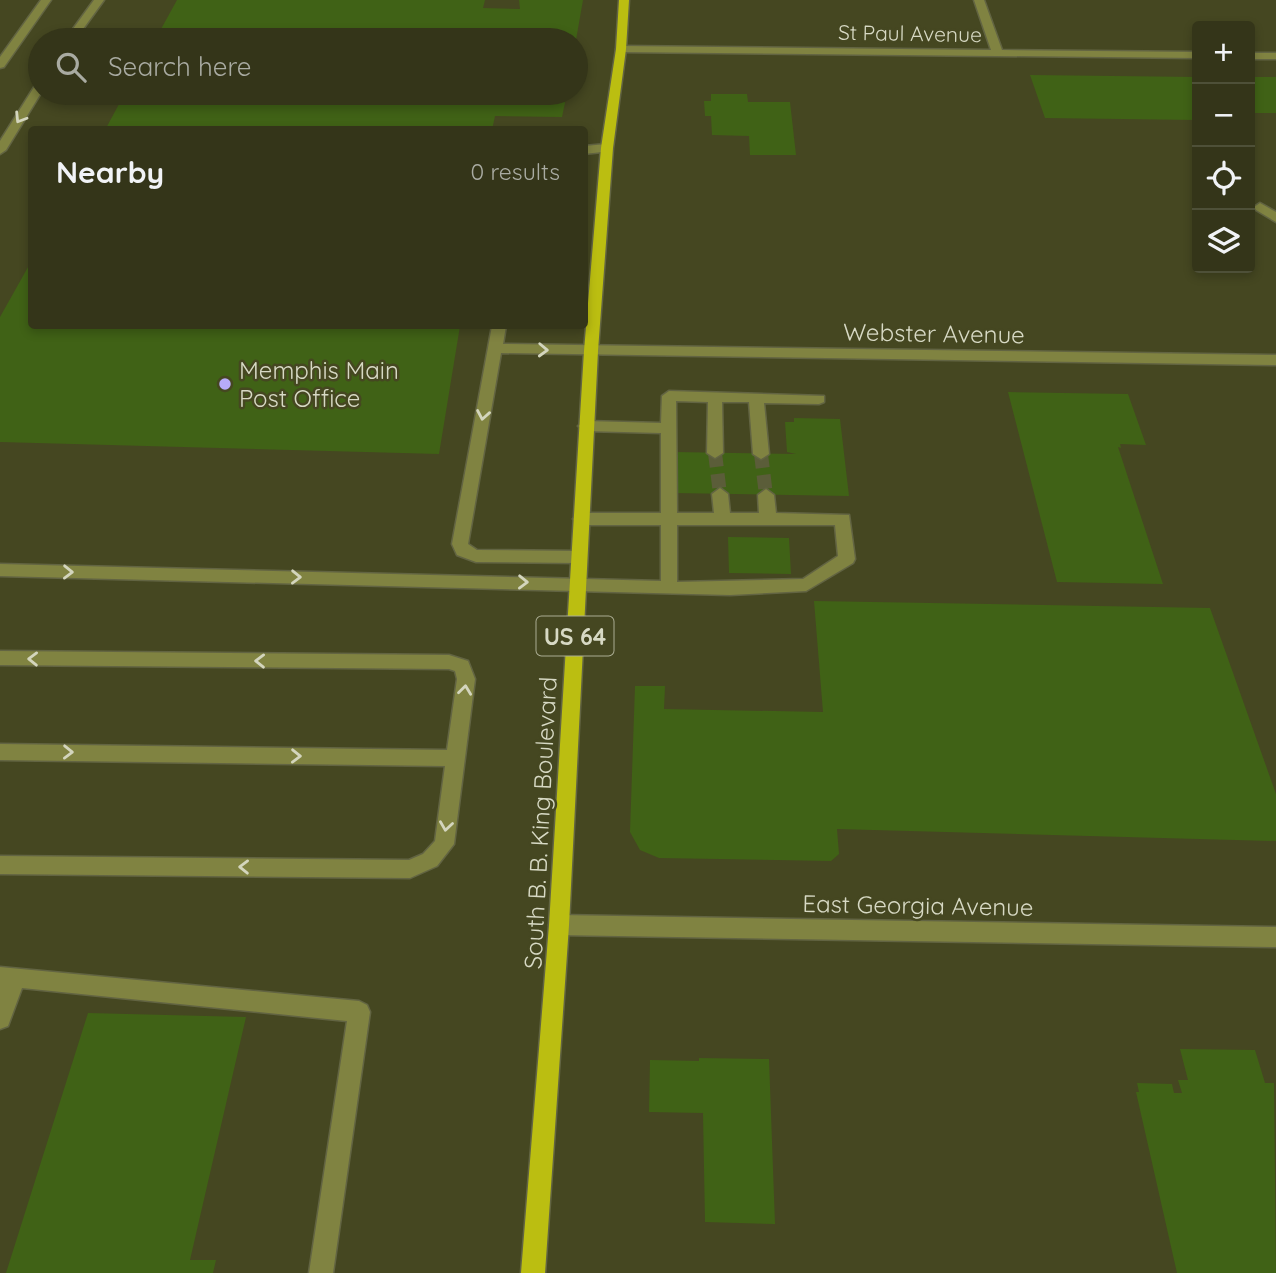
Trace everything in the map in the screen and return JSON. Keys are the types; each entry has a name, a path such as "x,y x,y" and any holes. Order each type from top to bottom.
{"main road":[{"name":"South B. B. King Boulevard","path":"533,1273 559,925 591,351 607,148 621,49 624,0"}],"street":[{"path":"0,65 46,0"},
{"path":"79,28 99,0"},
{"path":"979,0 998,53"},
{"path":"0,42 15,43"},
{"name":"St Paul Avenue","path":"621,49 1192,55"},
{"path":"1255,56 1276,56"},
{"path":"0,150 28,105"},
{"path":"588,150 607,148"},
{"path":"1260,206 1276,218"},
{"path":"498,329 460,544 463,551 476,556 579,557"},
{"name":"Webster Avenue","path":"495,348 1276,360"},
{"path":"669,587 669,397 818,399"},
{"path":"715,398 715,453"},
{"path":"756,398 761,454"},
{"path":"586,426 668,428"},
{"path":"720,494 722,518"},
{"path":"766,495 768,519"},
{"path":"0,570 730,589 806,585 848,559 843,519 581,519"},
{"path":"0,658 449,662 462,666 466,679 444,844 430,860 410,869 0,865"},
{"path":"0,751 456,758"},
{"name":"East Georgia Avenue","path":"559,925 1276,937"},
{"path":"0,1018 8,977 359,1012 321,1273"}],"building":[{"path":"177,0 485,0 483,8 520,9 519,0 583,0 578,28 162,28"},
{"path":"1030,75 1192,77 1192,120 1045,118"},
{"path":"1255,77 1276,77 1276,113 1255,113"},
{"path":"711,94 747,94 748,102 790,102 796,155 750,155 749,136 712,135 711,116 705,116 704,101 711,101"},
{"path":"119,105 564,105 562,117 495,116 493,126 107,126"},
{"name":"Memphis Main Post Office","path":"28,267 28,329 460,329 439,454 0,442 0,317"},
{"path":"1008,392 1128,394 1146,445 1120,444 1121,448 1118,447 1163,584 1057,582"},
{"path":"794,418 840,419 849,496 673,493 674,452 796,454 787,452 785,422 794,422"},
{"path":"728,537 789,538 791,574 729,573"},
{"path":"814,601 1210,608 1276,794 1276,841 837,829 839,854 831,861 659,858 640,850 630,832 635,686 665,686 664,709 823,712"},
{"path":"88,1013 246,1017 190,1260 216,1260 213,1273 6,1273"},
{"path":"1180,1049 1255,1050 1265,1083 1274,1083 1276,1273 1177,1273 1136,1092 1139,1092 1137,1083 1172,1084 1174,1093 1182,1093 1178,1080 1188,1080"},
{"path":"699,1058 769,1059 775,1224 705,1222 703,1113 649,1112 650,1060 699,1061"}],"tunnel":[{"path":"715,453 720,494"},
{"path":"761,454 766,495"}],"place":[{"name":"Memphis Main Post Office","path":"225,384"}]}
